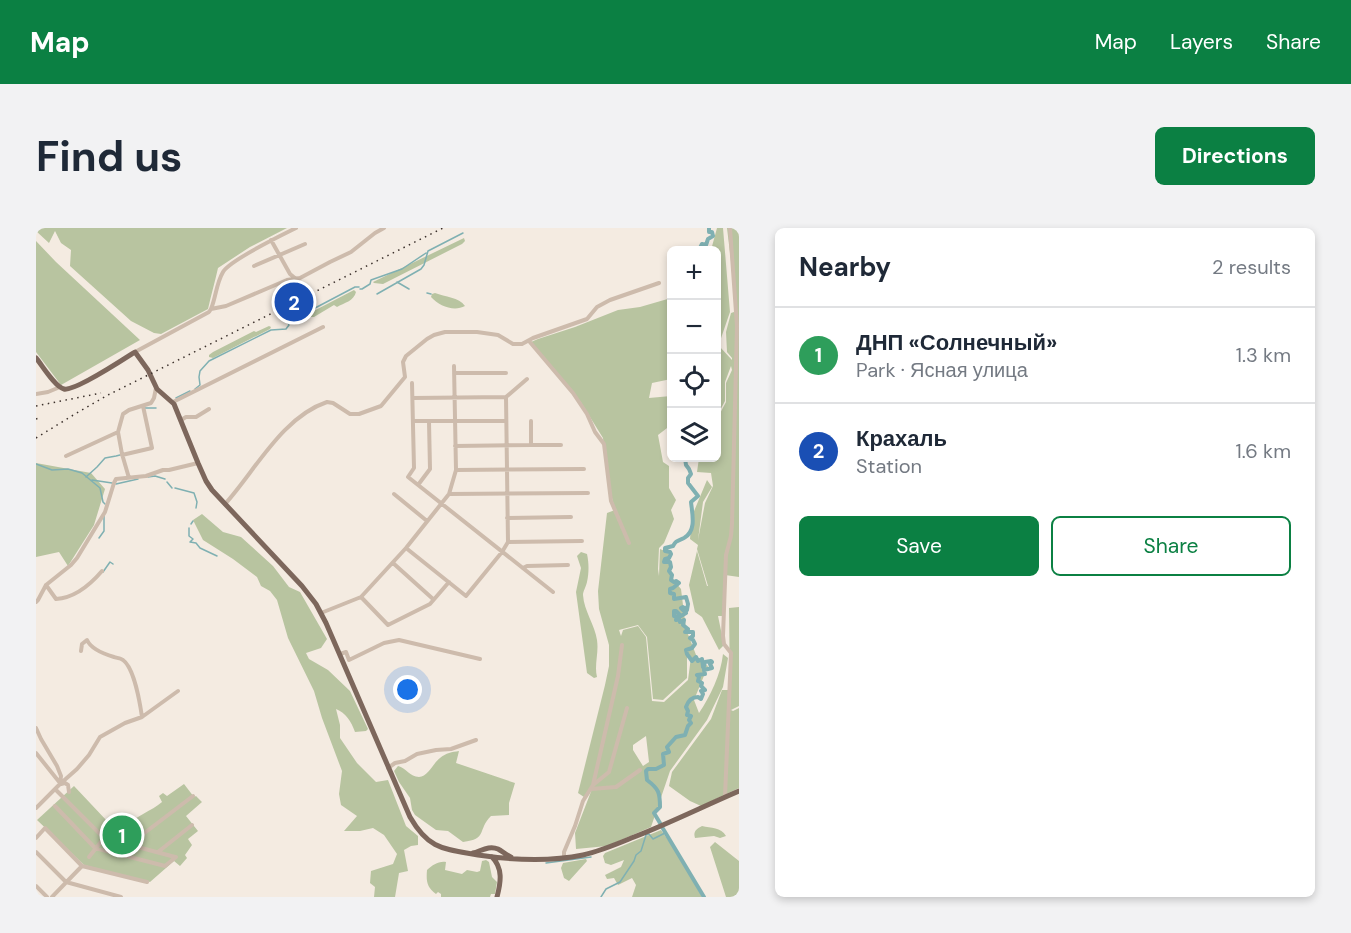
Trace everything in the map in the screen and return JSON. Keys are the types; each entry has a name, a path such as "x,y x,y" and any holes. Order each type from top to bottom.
{"main road":[{"path":"36,358 60,387 70,389 135,352 148,370 156,387 173,402 210,487 302,586 321,613 410,817 429,842 451,851 481,853 500,858 579,856 605,849 739,791"},
{"path":"481,853 491,847 498,849 501,883 497,897"}],"street":[{"path":"210,310 226,268 271,240 296,228"},
{"path":"135,352 210,310 226,306 287,280 300,278 351,252 384,228"},
{"path":"725,797 731,654 724,644 723,636 726,555 732,524 737,377 737,326 730,228"},
{"path":"271,240 290,274 303,291"},
{"path":"254,266 305,244"},
{"path":"224,504 277,440 309,412 327,402 353,415 381,406 405,377 403,362 406,356 431,337 441,332 477,332 498,335 514,345 522,345 587,319 597,307 610,300 659,284"},
{"path":"173,402 323,327"},
{"path":"529,341 573,393 604,444 611,501 628,543"},
{"path":"321,613 360,597 406,548 449,494 456,470 454,366"},
{"path":"454,373 506,373"},
{"path":"413,398 506,397 527,379"},
{"path":"412,382 414,468 408,477 553,592"},
{"path":"36,394 60,387"},
{"path":"129,478 118,432 123,414 151,404 156,387"},
{"path":"406,548 466,596 502,552 508,542 506,397"},
{"path":"122,455 152,448 143,406"},
{"path":"181,420 186,417 196,417 209,409"},
{"path":"413,421 506,421"},
{"path":"531,421 531,445"},
{"path":"418,485 430,470 429,422"},
{"path":"66,456 118,432"},
{"path":"455,446 561,445"},
{"path":"36,602 46,585 77,558 105,512 115,480 146,476 198,463"},
{"path":"456,470 584,469"},
{"path":"449,494 588,493"},
{"path":"394,494 427,521"},
{"path":"507,518 571,517"},
{"path":"508,542 582,542"},
{"path":"393,562 433,599"},
{"path":"523,568 568,565"},
{"path":"46,585 56,599 59,599 77,593 102,571"},
{"path":"360,597 388,625 430,604 449,582"},
{"path":"81,651 82,644 87,640 99,651 122,659 138,691 142,717"},
{"path":"339,654 346,652 350,660 384,643 399,640 480,659"},
{"path":"564,857 583,801 591,787 618,676 622,645"},
{"path":"36,808 77,769 100,737 125,723 142,717 178,691"},
{"path":"591,787 609,772 627,708"},
{"path":"36,728 60,772 60,784"},
{"path":"388,768 417,754 451,749 476,740"},
{"path":"36,753 60,784"},
{"path":"591,787 616,787 640,770"},
{"path":"60,784 68,785 69,792"},
{"path":"55,789 104,838 176,857 165,866 95,848 55,806"},
{"path":"129,845 193,796"},
{"path":"158,852 192,825"},
{"path":"36,838 45,828 82,866 147,882"},
{"path":"89,857 104,838"},
{"path":"36,852 66,882 121,897"},
{"path":"52,897 82,866"},
{"path":"36,886 46,897"}],"green space":[{"path":"36,228 287,228 250,247 218,268 208,309 161,334 154,333 131,321 70,266 71,250 61,243 55,231 49,243 36,231"},
{"path":"717,228 723,228 730,312 721,338 721,246 712,246"},
{"path":"727,228 739,228 739,577 725,575 723,616 718,616 724,645 719,650 702,617 695,612 689,585 697,551 708,586 697,549 698,545 690,539 692,516 707,480 712,487 703,502 698,540 705,503 713,486 711,473 697,472 698,462 721,462 721,411 726,402 726,383 732,370 731,366 725,382 725,401 721,408 721,348 732,360 727,352 726,332 731,313 737,311"},
{"path":"464,238 465,241 462,244 383,284 373,282"},
{"path":"36,241 140,340 61,385 36,352"},
{"path":"354,290 355,295 348,301 337,307 334,305 314,317 307,317 306,315"},
{"path":"435,293 456,299 465,306 452,308 442,305 431,297"},
{"path":"667,299 667,380 652,383 649,398 667,396 667,428 658,435 663,462 669,466 669,488 676,500 671,510 674,519 664,543 659,548 658,569 659,576 660,549 670,553 670,576 681,589 686,629 698,660 708,666 694,700 699,713 714,685 723,654 728,658 723,687 707,720 670,771 651,827 607,846 576,849 575,833 592,789 584,797 578,793 609,666 609,645 599,609 598,591 607,513 615,510 607,478 603,438 580,401 531,342 618,310 640,307","holes":["638,625 647,637 653,699 663,700 687,678 687,653 691,657 688,680 664,702 652,701 646,637 638,626 623,630 621,636 619,630","646,736 649,762 643,766 633,750 633,745"]},
{"path":"269,326 270,329 213,358 209,357 213,352"},
{"path":"36,463 91,473 105,489 94,525 68,566 59,552 36,557"},
{"path":"202,514 223,532 241,537 273,566 289,587 300,592 327,639 321,648 306,653 309,659 328,670 350,691 368,729 355,732 348,718 336,709 340,738 357,763 376,782 388,780 406,826 418,836 418,845 404,850 408,871 399,873 395,897 374,897 375,887 370,883 371,871 393,864 397,854 384,835 373,828 344,831 357,816 341,805 339,794 342,771 314,691 288,638 277,600 270,591 261,586 257,577 203,540 193,520"},
{"path":"581,552 587,554 588,564 588,579 583,593 584,601 597,640 597,677 594,678 587,673 576,592 581,568 577,556"},
{"path":"739,607 739,706 731,710 739,708 739,788 701,806 669,786 672,772 711,719 722,690 730,690 729,608"},
{"path":"459,751 456,763 515,783 509,803 509,815 491,816 476,839 463,842 448,831 436,830 415,815 410,798 394,771 398,766 413,776 419,777 428,772 442,756"},
{"path":"184,784 194,797 196,796 202,802 186,816 198,831 188,839 192,845 185,855 187,858 180,866 174,861 150,882 84,865 37,820 74,786 107,821 114,816 126,825 162,802 159,796 163,793 167,796"},
{"path":"702,826 719,829 726,836 695,838 694,834"},
{"path":"661,830 680,857 702,897 632,897 636,885 632,878 618,885 614,878 607,879 605,875 621,867 624,860 611,865 605,863 603,856 605,853"},
{"path":"715,842 739,861 739,897 726,897 710,847"},
{"path":"586,859 587,861 569,881 564,878 561,868 563,863"},
{"path":"482,861 489,862 492,877 497,882 495,894 491,894 490,897 441,897 441,894 438,892 436,894 428,884 427,870 438,863 446,862 445,870 462,874 467,870 480,871"}],"waterway":[{"path":"701,246 706,245 708,239 713,236 709,228"},
{"path":"377,294 421,269 428,251 463,233"},
{"path":"360,289 370,284 371,280 402,269 426,253"},
{"path":"397,282 409,289"},
{"path":"195,389 200,385 200,371 209,361 271,330 286,329 289,325 287,320 359,287"},
{"path":"427,293 431,294"},
{"path":"176,398 190,391"},
{"path":"145,408 156,408"},
{"path":"86,477 105,458 120,455"},
{"path":"660,823 654,813 660,807 659,795 647,780 646,771 664,765 663,754 669,752 667,747 676,737 685,735 691,723 689,720 691,716 687,715 686,707 693,698 701,699 703,694 701,691 705,690 701,686 702,683 698,681 697,675 705,674 704,670 712,668 711,661 705,662 703,667 702,659 698,661 696,657 692,661 687,654 686,650 695,644 690,638 693,632 685,632 688,629 683,625 684,620 680,622 679,619 676,620 674,611 681,616 686,613 681,608 687,610 688,604 686,597 674,599 674,594 670,593 670,589 679,583 671,580 670,562 664,562 671,554 665,551 665,548 673,546 691,531 693,516 691,502 698,496 688,483 691,474 686,462"},
{"path":"36,464 52,470 68,469 82,473 100,488 105,504"},
{"path":"148,477 155,476 165,479"},
{"path":"116,484 138,479"},
{"path":"92,480 112,483"},
{"path":"167,482 172,488"},
{"path":"175,488 194,493 196,508"},
{"path":"99,538 104,531 104,516"},
{"path":"189,528 189,536 193,539 190,542 196,543 200,548 217,556"},
{"path":"103,572 110,562 113,564"},
{"path":"662,827 704,897"},
{"path":"601,897 606,889 620,882 636,855 641,851 646,835 649,834 653,839 665,833"},
{"path":"546,863 591,857"}],"railway":[{"path":"36,438 108,395 443,228"},
{"path":"36,406 101,393"}],"place":[{"name":"Крахаль","path":"294,302"},
{"name":"ДНП «Солнечный»","path":"122,835"}]}
